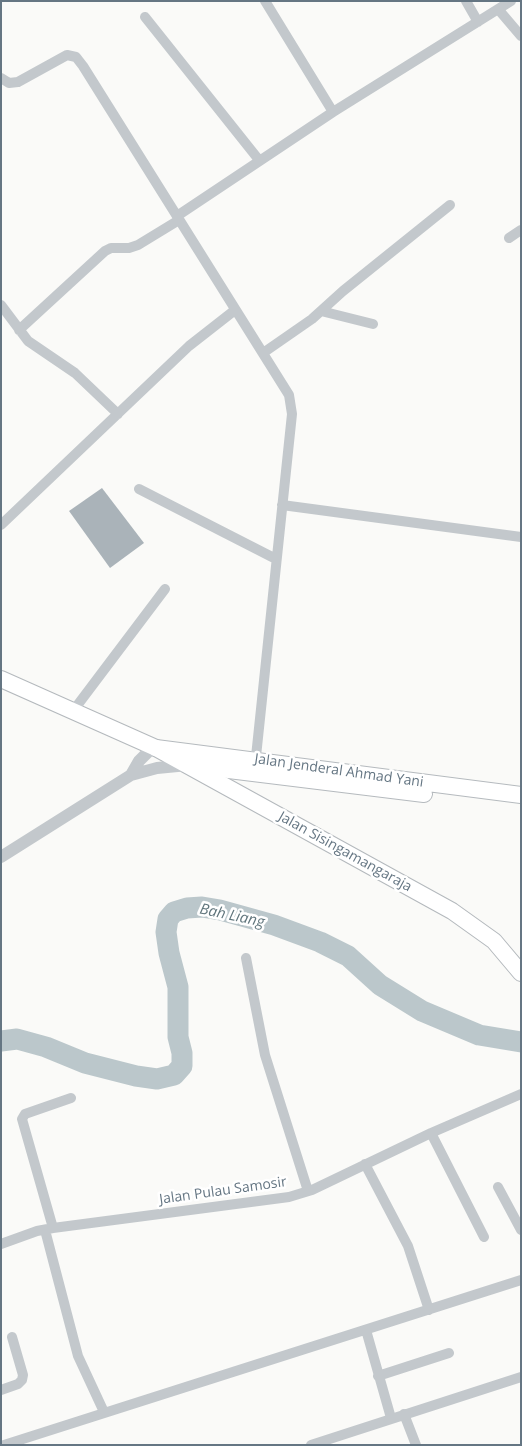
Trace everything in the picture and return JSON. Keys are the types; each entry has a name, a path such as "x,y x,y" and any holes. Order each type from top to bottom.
{"main road":[{"path":"1,679 156,748"},
{"name":"Jalan Jenderal Ahmad Yani","path":"156,748 255,766 521,805"},
{"name":"Jalan Sisingamangaraja","path":"156,748 452,911 494,941 521,973"},
{"name":"Jalan Jenderal Ahmad Yani","path":"188,765 255,766 521,795"}],"street":[{"path":"265,1 332,112"},
{"path":"466,1 478,22"},
{"path":"19,330 105,251 111,248 129,248 138,245 332,112 511,1"},
{"path":"498,9 521,36"},
{"path":"144,18 260,160"},
{"path":"1,78 9,83 18,82 67,55 76,57 289,395 292,406 255,766"},
{"path":"263,353 321,311 450,205"},
{"path":"508,238 521,230"},
{"path":"1,305 28,341 74,373 118,414"},
{"path":"1,525 189,346 236,310"},
{"path":"321,311 373,324"},
{"path":"139,489 276,559"},
{"path":"282,505 521,537"},
{"path":"73,711 165,589"},
{"path":"131,775 139,761 148,752 156,748"},
{"path":"1,857 131,775 157,768 188,765"},
{"path":"246,958 266,1055 308,1191"},
{"name":"Jalan Pulau Samosir","path":"1,1244 49,1229 289,1197 308,1191 521,1094"},
{"path":"71,1098 25,1114 22,1119 78,1356 104,1412"},
{"path":"432,1133 484,1237"},
{"path":"365,1164 408,1246 429,1310"},
{"path":"498,1187 521,1230"},
{"path":"4,1445 521,1280"},
{"path":"366,1330 391,1418"},
{"path":"1,1390 18,1384 22,1380 23,1375 12,1337"},
{"path":"378,1376 449,1353"},
{"path":"311,1445 521,1377"},
{"path":"404,1414 416,1445"}],"building":[{"path":"102,488 144,543 110,568 69,511"}],"waterway":[{"name":"Bah Liang","path":"1,1041 17,1039 46,1047 85,1063 136,1076 157,1079 174,1075 182,1066 182,1053 178,1037 178,987 169,953 166,932 168,919 174,912 187,908 202,907 274,925 320,942 348,956 380,985 422,1011 479,1035 521,1042"}]}
